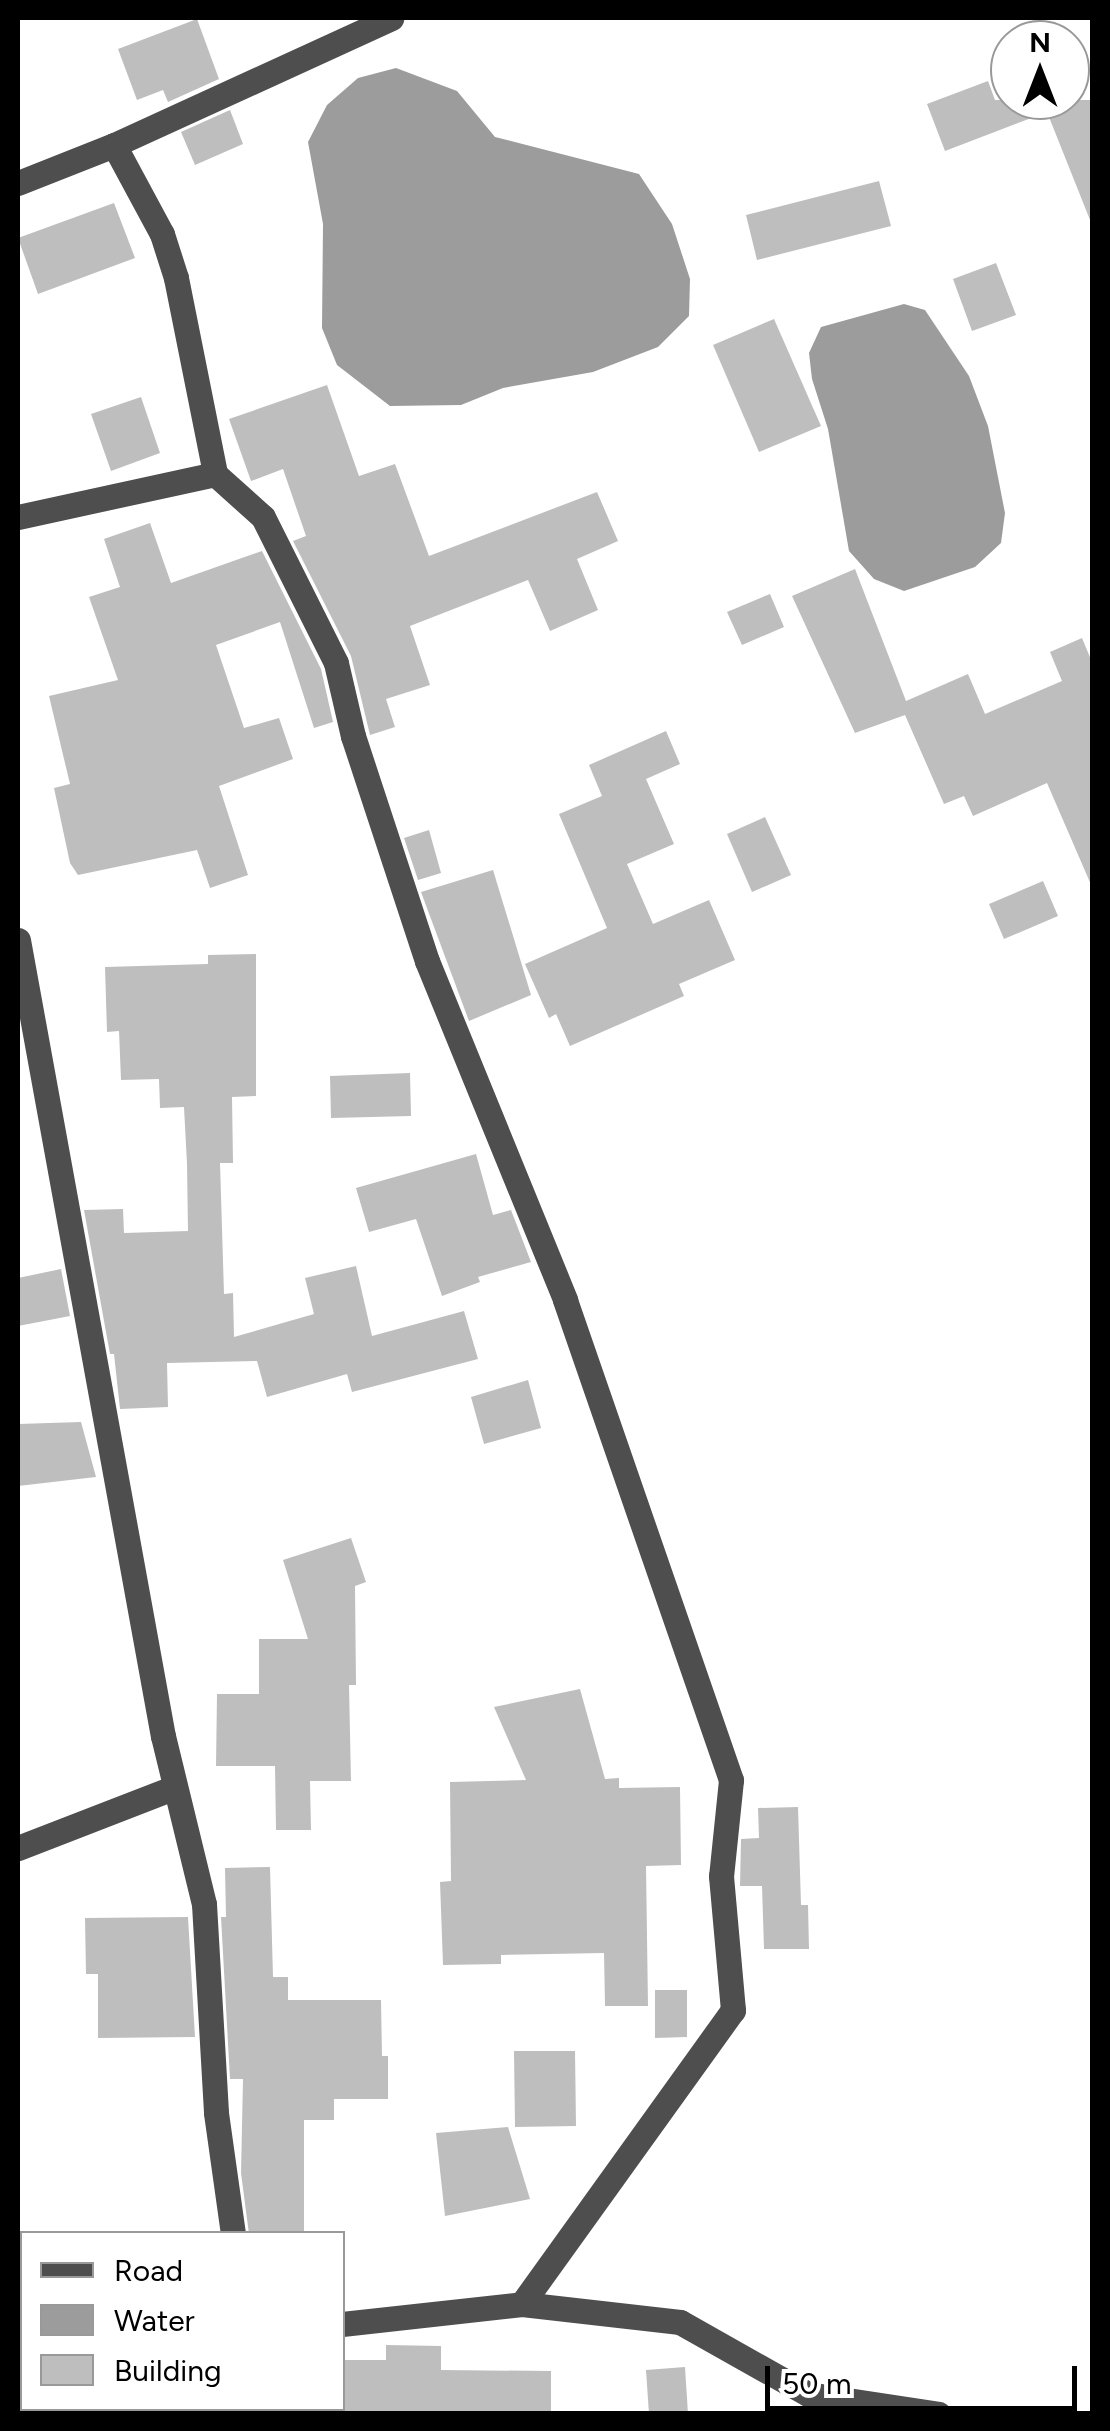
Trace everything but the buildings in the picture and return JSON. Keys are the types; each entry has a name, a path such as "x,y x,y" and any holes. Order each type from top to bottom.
{"street":[{"path":"18,183 114,145 391,18"},
{"path":"114,145 154,218 176,278 215,474 262,517 336,663 353,736 427,961 565,1300 731,1780 721,1876 732,2010 522,2304"},
{"path":"18,517 215,474"},
{"path":"18,940 175,1787 204,1904 216,2113 233,2231"},
{"path":"18,1848 175,1787"},
{"path":"345,2324 522,2304 680,2322 809,2404 938,2414"}],"water":[{"path":"396,68 457,91 495,137 639,174 672,224 690,279 689,316 658,347 593,372 503,388 461,405 390,406 337,365 322,328 323,224 308,142 327,105 358,78"},
{"path":"904,304 925,310 969,376 988,426 1005,513 1001,543 975,567 904,591 874,579 849,551 828,429 812,379 809,353 821,327"}]}
